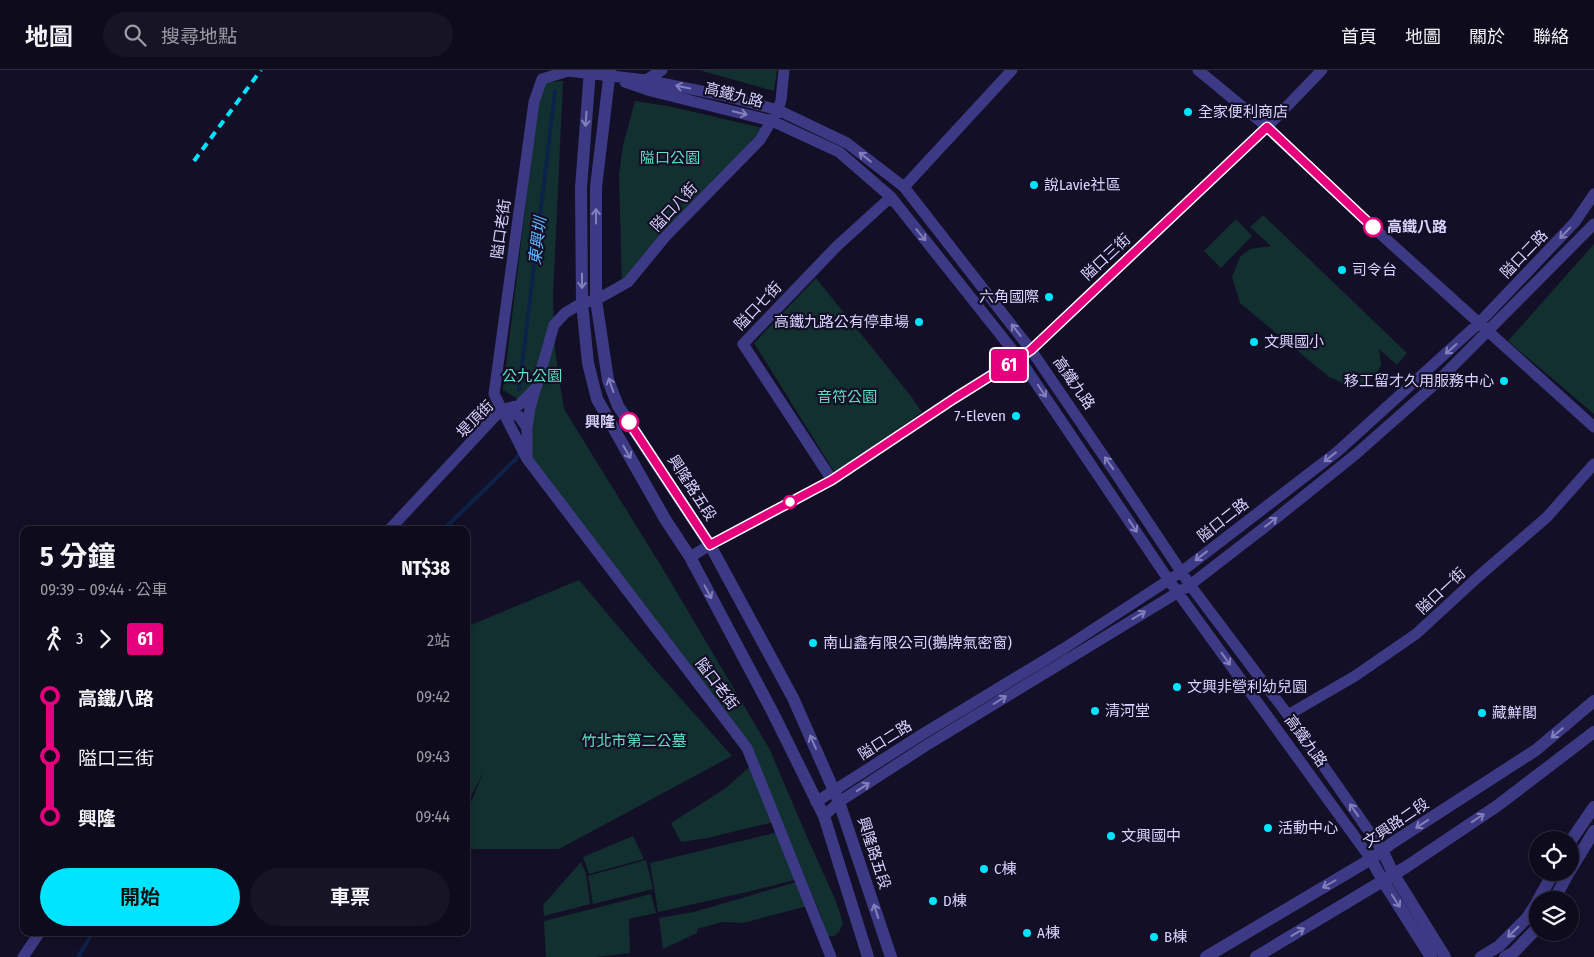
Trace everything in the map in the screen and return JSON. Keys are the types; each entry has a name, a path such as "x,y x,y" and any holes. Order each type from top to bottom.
{"street":[{"path":"646,80 662,70"},
{"name":"隘口八街","path":"582,303 596,300 628,282 665,237 760,140 778,110 784,70"},
{"path":"904,187 1012,70"},
{"path":"1198,70 1267,127 1479,324 1594,427"},
{"name":"隘口三街","path":"690,557 832,480 1031,350 1267,127 1322,70"},
{"name":"隘口老街","path":"610,73 571,71 542,79 534,102 494,394 527,459 747,748 831,957"},
{"path":"590,71 581,188 582,303 588,363 597,399 665,520 690,557 773,713 824,816 868,957"},
{"name":"高鐵九路","path":"610,73 721,95 778,110 847,142 904,187 1031,350 1190,585 1288,715 1382,850 1394,874 1445,957"},
{"name":"高鐵九路","path":"610,73 651,91 772,121 839,152 891,197 1019,358 1177,592 1371,859 1432,957"},
{"name":"興隆路五段","path":"610,73 596,187 596,300 608,380 618,406 710,545 793,698 839,802 891,957"},
{"name":"隘口二路","path":"816,802 1063,649 1181,572 1337,452 1479,324 1575,222 1594,194"},
{"name":"隘口七街","path":"832,480 743,344 837,246 891,197"},
{"name":"隘口二路","path":"824,816 839,802 928,745 1190,585 1356,454 1433,386 1594,224"},
{"name":"堤頂街","path":"393,526 465,451 501,410 519,406 536,388 554,325 565,313 582,303"},
{"path":"527,459 527,428 536,388"},
{"path":"501,410 519,416 527,428"},
{"name":"隘口一街","path":"1288,715 1355,676 1416,634 1547,517 1594,464"},
{"name":"文興路二段","path":"1206,957 1371,859 1536,750 1594,701"},
{"path":"1256,957 1383,881 1497,806 1594,732"},
{"path":"1578,831 1594,807"},
{"path":"1579,857 1594,831"},
{"path":"1481,957 1498,946 1529,916"},
{"path":"23,957 37,936"},
{"path":"1506,957 1514,952 1529,936"}],"green space":[{"path":"699,70 777,70 774,91"},
{"name":"公九公園","path":"563,81 553,297 555,351 564,409 666,574 770,750 836,901 843,923 839,932 834,936 828,936 823,929 823,921 750,744 530,455 534,409 503,390 538,104 546,82"},
{"name":"隘口公園","path":"635,101 668,106 763,128 622,286 619,174 623,145"},
{"path":"1263,215 1407,353 1397,365 1379,349 1381,365 1375,376 1365,383 1348,385 1329,377 1240,303 1232,277 1240,257 1250,249 1271,246 1250,227"},
{"path":"1236,219 1252,236 1221,268 1204,251"},
{"path":"1594,244 1594,414 1508,341"},
{"name":"音符公園","path":"816,278 922,412 835,473 754,343"},
{"name":"竹北市第二公墓","path":"579,580 650,664 732,756 559,849 470,849 470,804 484,771 470,798 470,625"},
{"path":"756,761 778,821 707,838 681,842 671,823 726,788"},
{"path":"783,831 802,878 658,912 650,863"},
{"path":"633,836 644,859 589,874 583,857"},
{"path":"646,860 653,889 593,904 588,876"},
{"path":"581,862 586,873 590,904 544,916 543,905"},
{"path":"803,880 811,905 743,923 722,922 697,929 697,933 663,949 659,918 694,912"},
{"path":"651,894 656,913 629,919 630,953 596,957 546,957 544,921"}],"waterway":[{"name":"東興圳","path":"519,390 555,91"},
{"name":"東興圳","path":"447,526 521,452"},
{"name":"東興圳","path":"78,957 91,936"}],"railway":[{"path":"194,161 261,70"}],"bus line":[{"name":"61","path":"629,422 710,545 832,480 1031,350 1267,127 1373,227"}],"place":[{"name":"全家便利商店","path":"1188,112"},
{"name":"說Lavie社區","path":"1034,185"},
{"name":"高鐵八路","path":"1373,227"},
{"name":"司令台","path":"1342,270"},
{"name":"六角國際","path":"1049,297"},
{"name":"高鐵九路公有停車場","path":"919,322"},
{"name":"文興國小","path":"1254,342"},
{"name":"移工留才久用服務中心","path":"1504,381"},
{"name":"7-Eleven","path":"1016,416"},
{"name":"興隆","path":"629,422"},
{"name":"南山鑫有限公司(鵝牌氣密窗)","path":"813,643"},
{"name":"文興非營利幼兒園","path":"1177,687"},
{"name":"清河堂","path":"1095,711"},
{"name":"藏鮮閣","path":"1482,713"},
{"name":"活動中心","path":"1268,828"},
{"name":"文興國中","path":"1111,836"},
{"name":"C棟","path":"984,869"},
{"name":"D棟","path":"933,901"},
{"name":"A棟","path":"1027,933"},
{"name":"B棟","path":"1154,937"}]}
